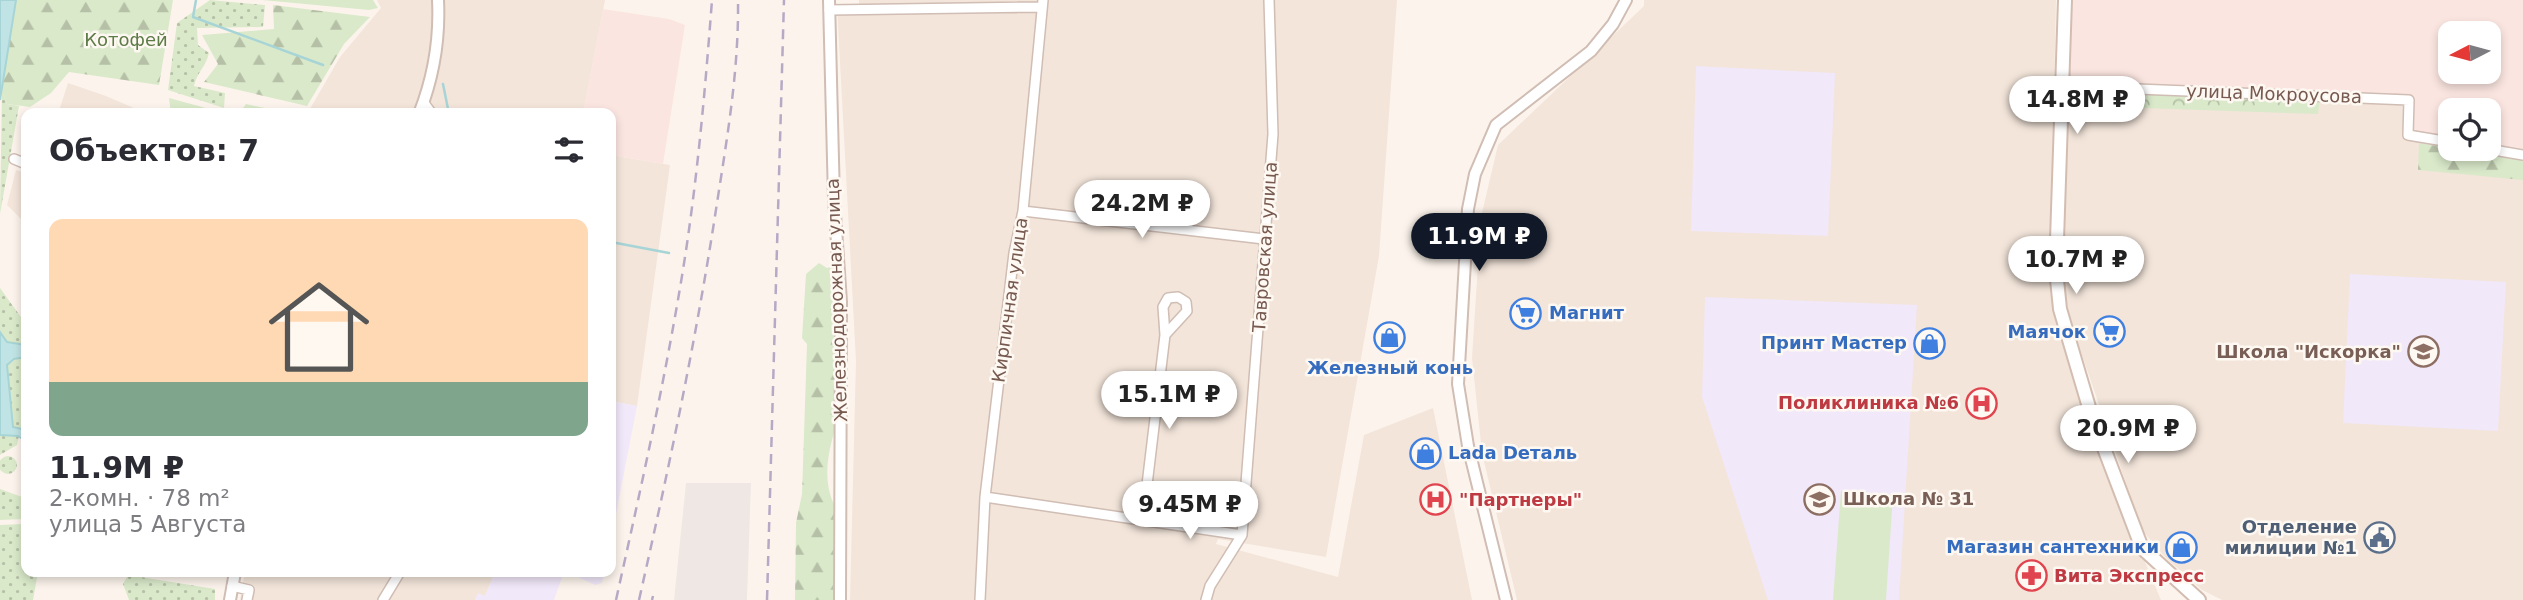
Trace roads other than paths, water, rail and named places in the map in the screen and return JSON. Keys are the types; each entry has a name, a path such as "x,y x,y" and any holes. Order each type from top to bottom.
{"main road":[{"path":"2064,0 2056,270 2065,328 2091,414 2142,548 2199,600"}],"street":[{"path":"422,108 434,70 440,32 438,0"},
{"name":"Тавровская улица","path":"1242,534 1273,134 1269,0"},
{"path":"1506,600 1468,446 1458,384 1468,209 1475,174 1496,125 1591,51 1614,24 1626,0"},
{"path":"829,5 1042,3"},
{"name":"Кирпичная улица","path":"980,600 985,497 1014,253 1023,211 1042,3"},
{"name":"Железнодорожная улица","path":"829,5 834,199 841,302 840,600"},
{"name":"улица Мокроусова","path":"2062,86 2409,100 2408,135 2438,140"},
{"path":"424,103 428,108"},
{"path":"2501,151 2523,155"},
{"path":"14,159 21,162"},
{"path":"1023,211 1264,239"},
{"path":"1143,518 1165,335"},
{"path":"985,497 1242,534 1209,586 1206,600"},
{"path":"230,600 234,577"},
{"path":"383,600 397,577"},
{"path":"232,586 250,590 247,600"}],"water":[{"path":"0,0 16,0 0,100"},
{"path":"0,332 7,342 21,344 21,358 14,359 7,365 13,427 21,429 21,438 0,435"}],"waterway":[{"path":"196,0 193,17 323,65"},
{"path":"443,84 448,108"},
{"path":"616,243 669,253"}],"railway":[{"path":"616,600 660,398 682,276 700,138 712,0"},
{"path":"639,600 680,408 707,264 731,108 738,0"},
{"path":"767,600 784,0"},
{"path":"652,600 653,596"}],"place":[{"name":"Магнит","path":"1526,313"},
{"name":"Маячок","path":"2109,332"},
{"name":"Железный конь","path":"1390,337"},
{"name":"Принт Мастер","path":"1930,343"},
{"name":"Школа \"Искорка\"","path":"2424,352"},
{"name":"Поликлиника №6","path":"1982,403"},
{"name":"Lada Dеталь","path":"1425,453"},
{"name":"Школа № 31","path":"1820,499"},
{"name":"\"Партнеры\"","path":"1436,500"},
{"name":"Отделение милиции №1","path":"2380,537"},
{"name":"Магазин сантехники","path":"2182,547"},
{"name":"Вита Экспресс","path":"2031,576"}],"park label":[{"name":"Котофей","path":"126,40"}]}
